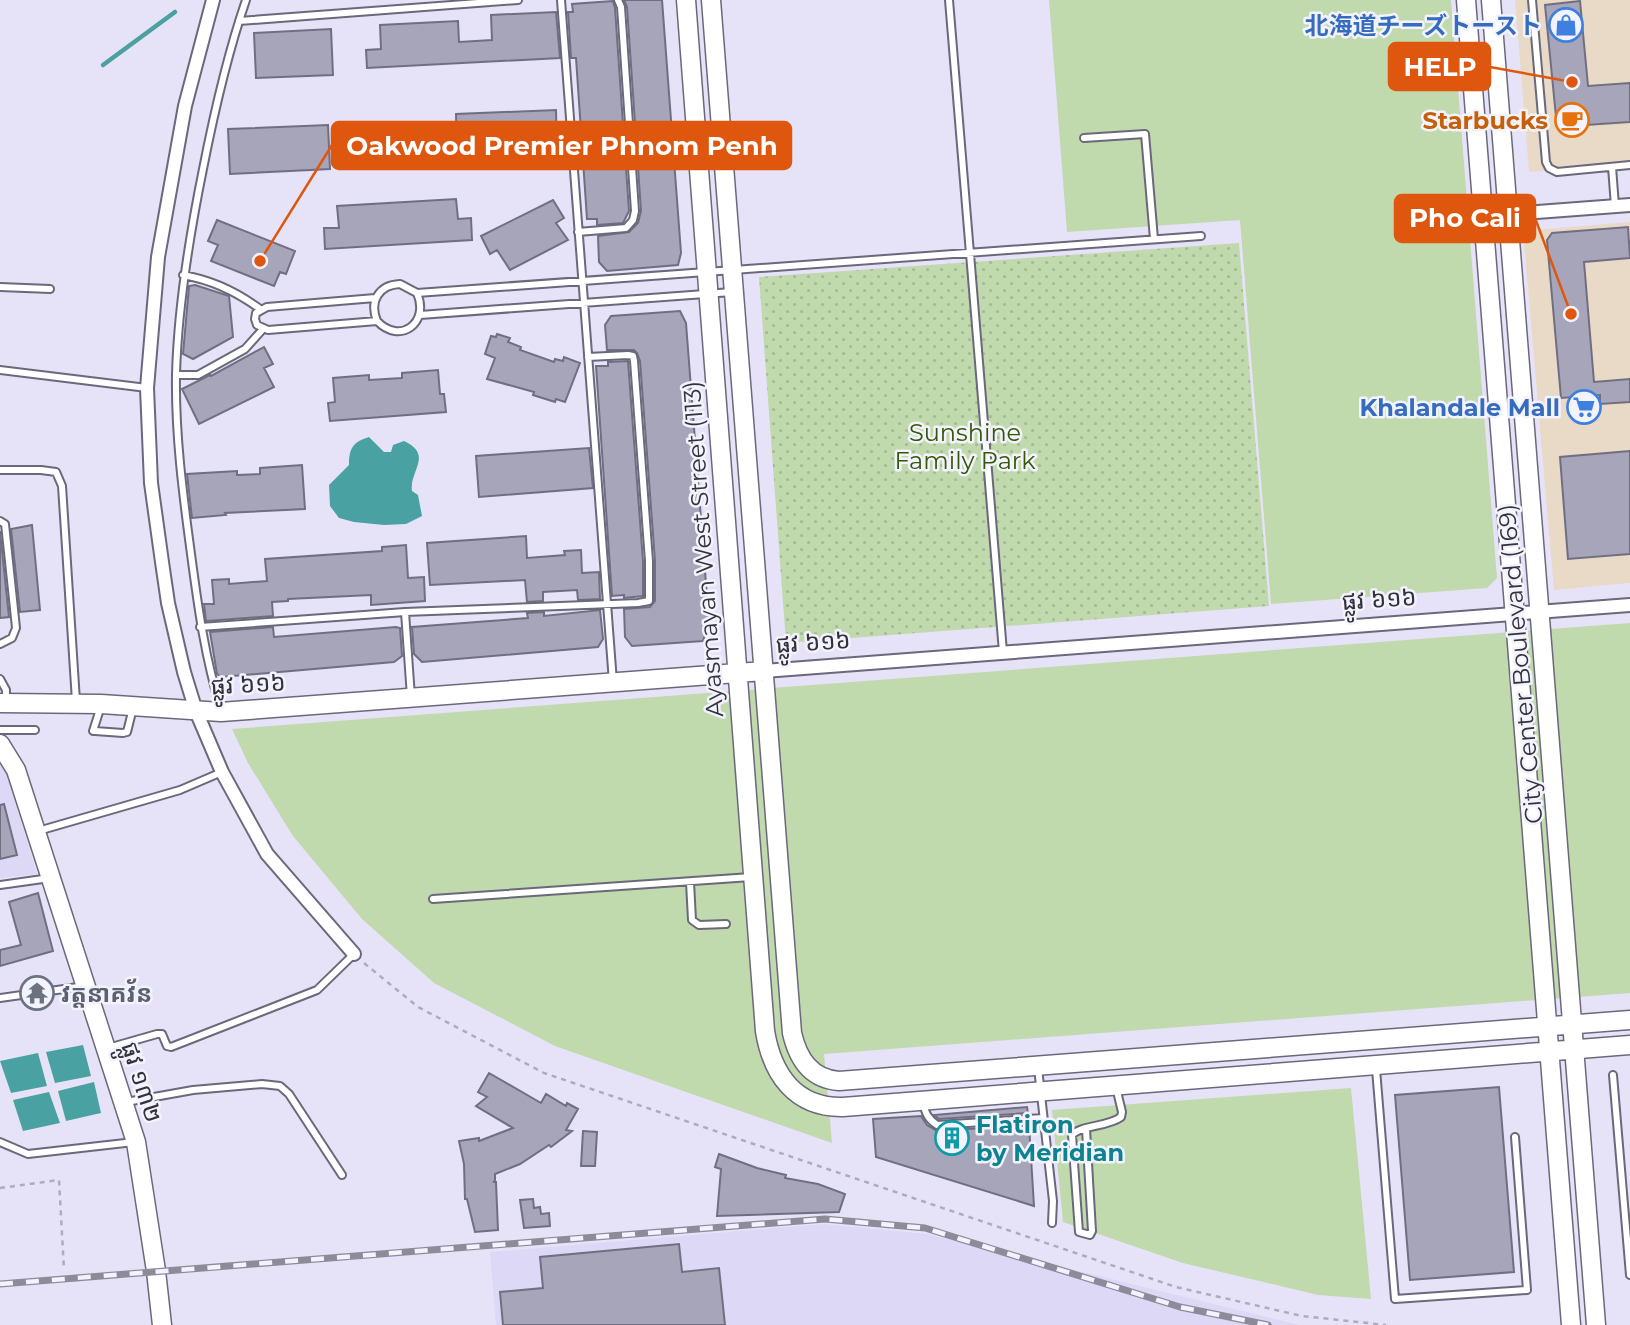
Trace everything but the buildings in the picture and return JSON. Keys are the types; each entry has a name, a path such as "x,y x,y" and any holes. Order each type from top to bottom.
{"street":[{"path":"214,0 185,106 158,257 147,388 151,483 168,603 196,711 222,772 267,854 354,954"},
{"name":"Ayasmayan West Street (113)","path":"686,0 765,1031 769,1055 779,1075 790,1087 817,1104 829,1107 923,1101"},
{"name":"Ayasmayan West Street (113)","path":"711,0 792,1033 799,1056 815,1074 825,1080 839,1081 1038,1065"},
{"name":"City Center Boulevard (169)","path":"1466,0 1571,1325"},
{"name":"City Center Boulevard (169)","path":"1491,0 1596,1325"},
{"path":"690,48 715,47"},
{"path":"1483,216 1630,205"},
{"path":"716,395 742,393"},
{"name":"ផ្លូវ ៦១៦","path":"3,702 102,704 221,712 1630,605"},
{"name":"ផ្លូវ ១៣២","path":"0,744 16,770 40,827 52,877 136,1142 162,1325"},
{"path":"753,877 780,875"},
{"path":"1038,1065 1630,1020"},
{"path":"1341,1042 1343,1067"},
{"path":"923,1101 1630,1045"},
{"path":"1113,1060 1116,1085"}],"lane":[{"path":"221,712 208,669 200,627 181,476 176,375 183,275 213,118 246,0"},
{"path":"394,0 395,9"},
{"path":"239,20 518,0"},
{"path":"561,0 612,682"},
{"path":"578,232 626,228 633,220 635,211 621,7 618,0"},
{"path":"949,0 1003,652"},
{"path":"1532,0 1546,162 1549,169 1557,172 1630,165"},
{"path":"1084,138 1145,134 1154,239"},
{"path":"1612,167 1615,206"},
{"path":"183,275 200,278 239,293 260,309 375,298 385,288 400,284 417,293 1201,236"},
{"path":"0,287 51,289"},
{"path":"420,315 734,292"},
{"path":"375,298 374,312 377,321 383,327 398,331 413,326 420,315 417,293"},
{"path":"260,309 255,319 257,325 268,330 377,321"},
{"path":"176,375 198,375 245,349 263,329"},
{"path":"200,627 405,612 649,601 633,356 587,356"},
{"path":"0,370 147,388"},
{"path":"0,470 56,472 62,486 76,703"},
{"path":"0,521 5,524 16,628 12,638 0,644"},
{"path":"405,612 411,698"},
{"path":"0,679 6,690 3,702"},
{"path":"102,704 93,731 127,732 134,706"},
{"path":"0,730 35,730"},
{"path":"40,827 180,790 222,772"},
{"path":"0,885 52,877"},
{"path":"433,899 753,877"},
{"path":"690,882 692,920 699,925 726,924"},
{"path":"106,1048 157,1034 162,1034 167,1046 171,1047 317,990 354,954"},
{"path":"0,998 86,986"},
{"path":"1038,1065 1052,1223"},
{"path":"1376,1065 1395,1299 1527,1290 1515,1137"},
{"path":"1613,1075 1630,1275"},
{"path":"123,1102 193,1090 262,1084 280,1086 289,1094 342,1175"},
{"path":"1086,1129 1093,1231 1090,1234 1081,1233 1079,1230 1072,1135 1077,1130 1117,1121 1121,1117 1116,1085"},
{"path":"923,1101 925,1113 930,1121 937,1125 1043,1118"},
{"path":"0,1142 28,1154 136,1142"}],"path":[{"path":"354,954 418,1007 544,1073 1176,1287 1302,1316 1386,1325"},
{"path":"0,1188 59,1180 64,1270"}],"shaded area":[{"path":"1515,0 1630,0 1630,164 1529,172"},
{"name":"Khalandale Mall","path":"1630,222 1630,583 1554,590 1523,231"},
{"path":"369,437 384,452 391,452 393,445 404,441 413,446 419,458 412,491 418,495 422,516 406,524 354,522 339,518 330,506 329,485 349,465 353,447"},
{"path":"0,759 3,762 37,874 0,878"},
{"path":"83,1045 91,1076 55,1083 46,1052"},
{"path":"38,1053 47,1086 11,1093 0,1061"},
{"path":"94,1082 101,1113 66,1121 58,1091"},
{"path":"49,1092 60,1123 23,1131 13,1100"},
{"path":"824,1224 927,1234 1300,1325 496,1325 490,1252"}],"green space":[{"path":"1049,0 1451,0 1497,578 1487,588 1271,604 1240,220 1067,232"},
{"name":"Sunshine Family Park","path":"1239,243 1269,606 786,643 759,277"},
{"path":"1630,623 1630,993 824,1054 832,1143 555,1046 434,983 362,919 293,836 248,763 232,729"},
{"path":"1351,1088 1371,1299 1318,1295 1183,1263 1063,1222 1052,1110"}],"waterway":[{"path":"103,65 175,12"}],"railway":[{"path":"0,1284 825,1219 925,1228 1180,1307 1268,1325"}],"place":[{"name":"北海道チーズトースト","path":"1566,25"},
{"name":"HELP","path":"1572,82"},
{"name":"Starbucks","path":"1572,120"},
{"name":"Oakwood Premier Phnom Penh","path":"260,261"},
{"name":"Pho Cali","path":"1571,314"},
{"name":"Khalandale Mall","path":"1584,407"},
{"name":"វត្តនាគវ័ន","path":"37,993"},
{"name":"Flatiron by Meridian","path":"952,1138"}]}
